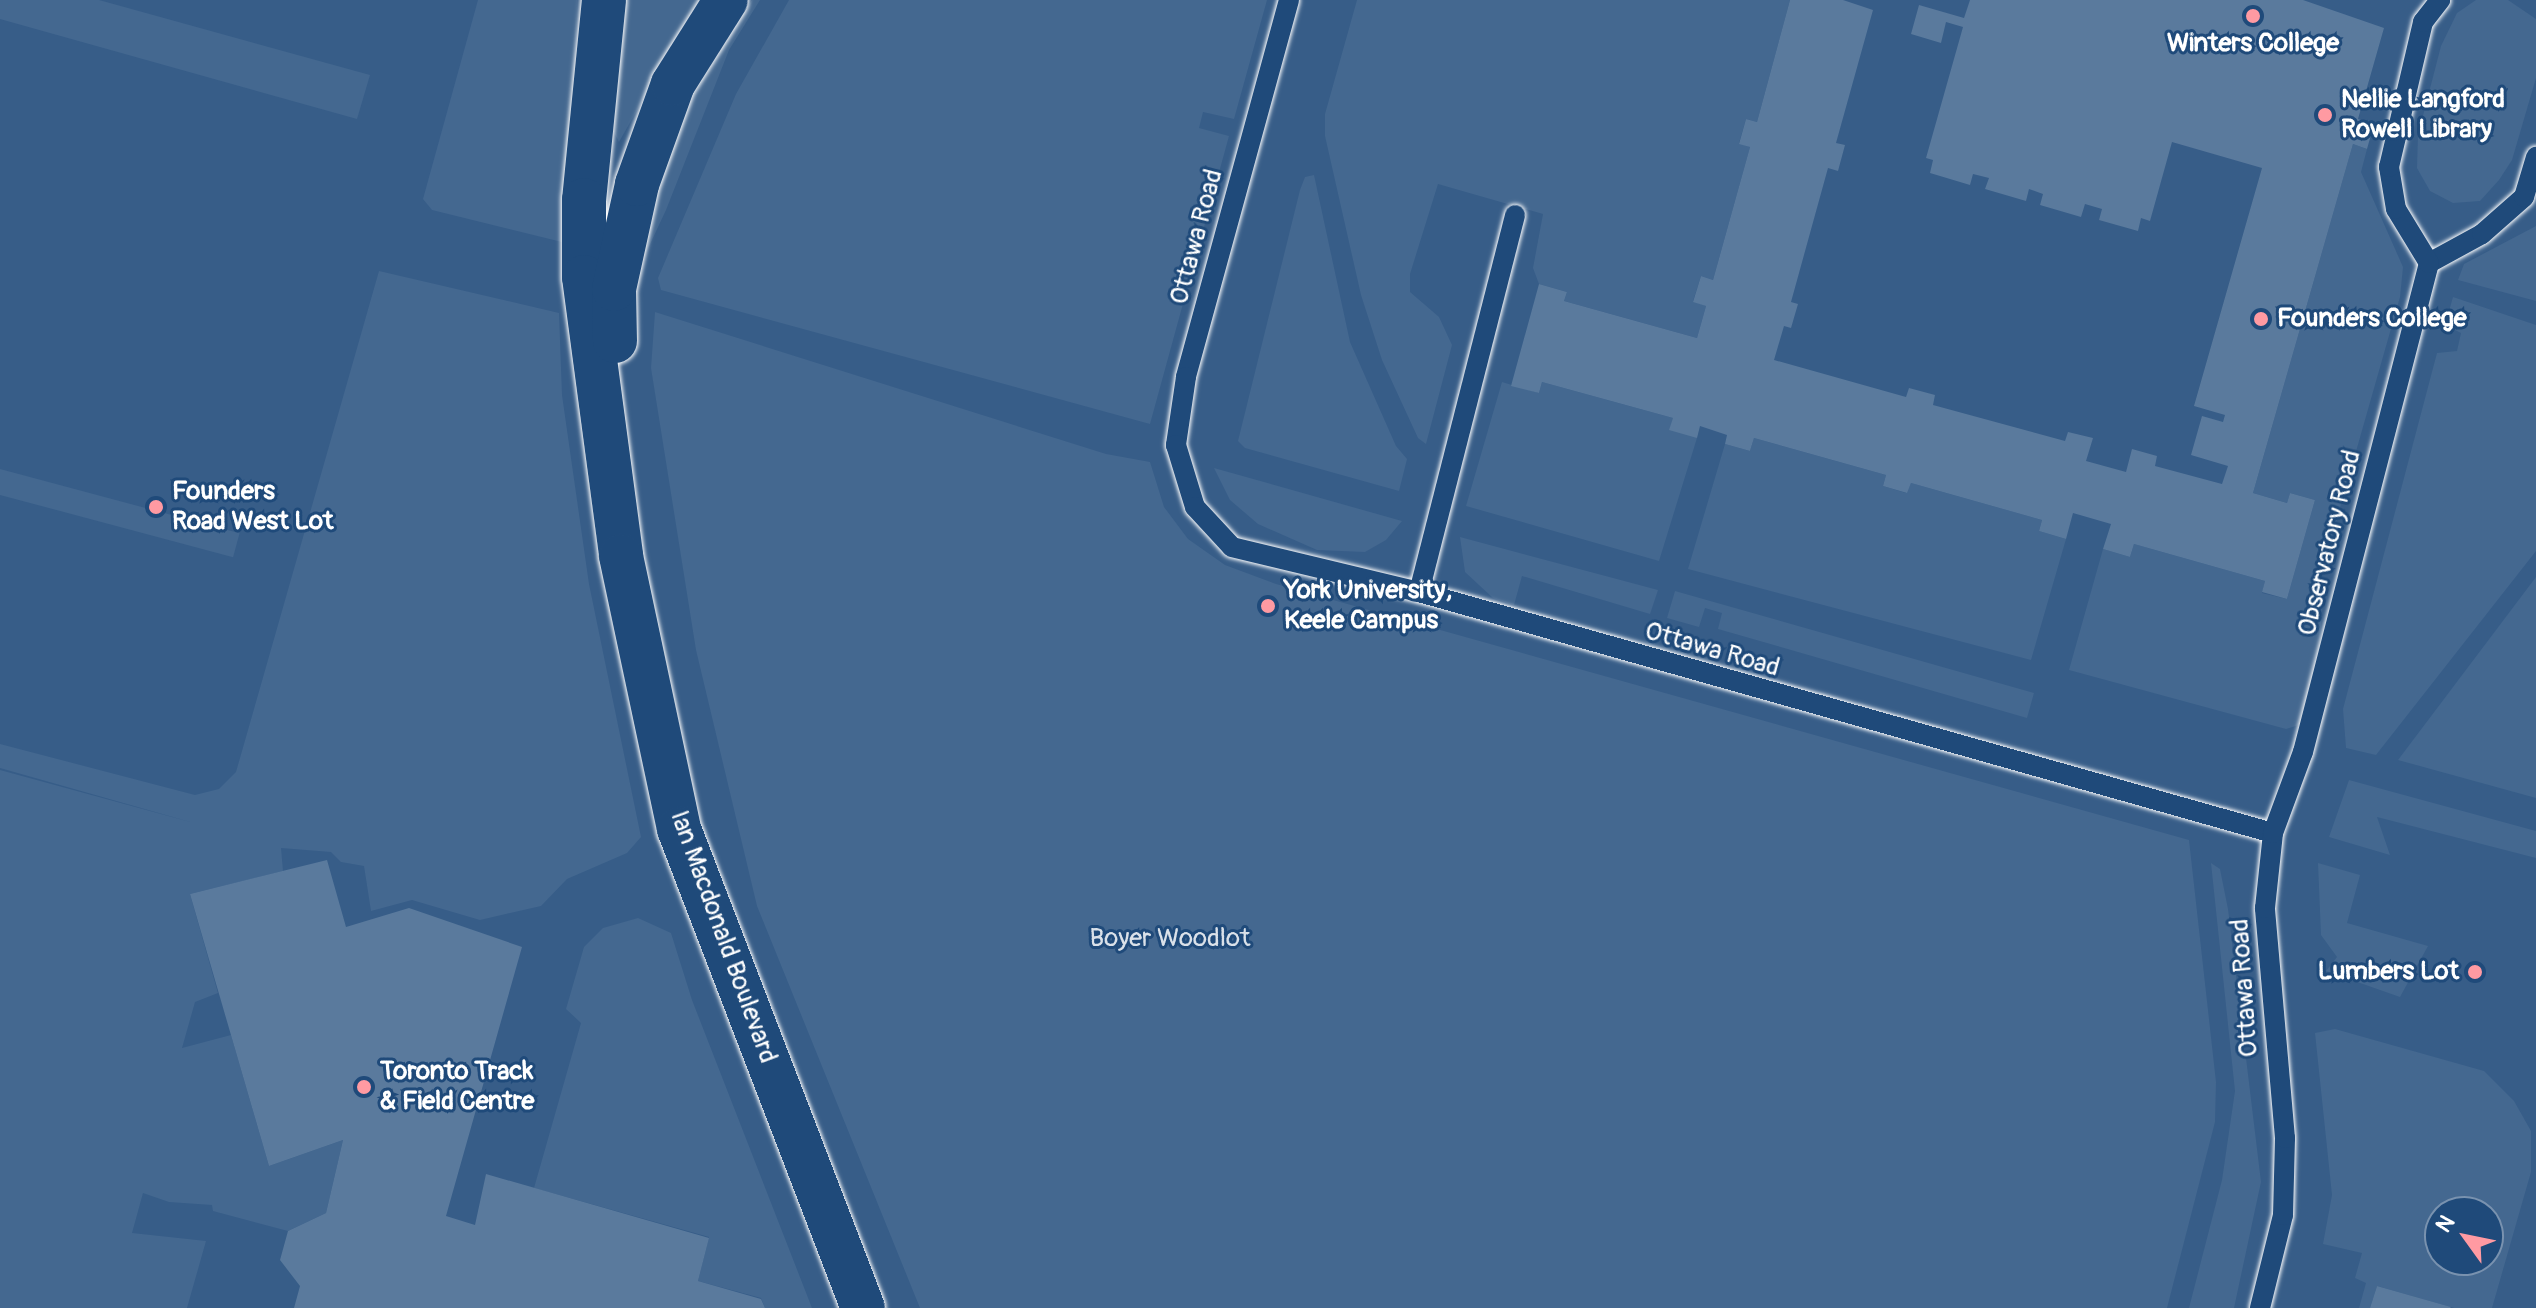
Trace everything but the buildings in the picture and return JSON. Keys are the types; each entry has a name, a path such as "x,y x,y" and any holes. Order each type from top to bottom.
{"street":[{"name":"Ian Macdonald Boulevard","path":"604,0 584,200 584,277 621,556 679,829 863,1308"},
{"name":"Ian Macdonald Boulevard","path":"621,556 614,289 637,184 673,84 726,0"}],"lane":[{"name":"Ottawa Road","path":"1289,0 1186,377 1176,445 1195,507 1232,547 1419,592 2273,833 2265,908 2285,1138 2283,1215 2260,1308"},
{"path":"2440,0 2423,22 2389,167 2396,209 2429,263 2482,234 2524,197 2536,157"},
{"path":"1419,592 1515,215"},
{"name":"Observatory Road","path":"2273,833 2303,752 2429,263"}],"shaded area":[{"name":"York University, Keele Campus","path":"0,0 2536,0 2536,1308 0,1308"}],"green space":[{"path":"0,0 99,0 370,75 357,119 0,19"},
{"path":"478,0 577,0 570,244 432,210 423,199"},
{"path":"618,0 699,0 619,142 614,132"},
{"path":"752,0 760,0 729,50 666,210 645,255 637,260 650,203 693,96"},
{"path":"789,0 1267,0 1234,119 1203,112 1199,128 1229,136 1150,424 661,290 658,278 736,94"},
{"path":"1357,0 1790,0 1757,122 1746,119 1739,143 1750,147 1713,280 1701,276 1693,301 1706,306 1697,338 1564,301 1567,292 1539,284 1533,268 1543,214 1438,184 1410,274 1410,292 1439,317 1452,345 1426,444 1418,438 1382,360 1361,295 1325,136 1325,114"},
{"path":"2476,0 2508,0 2536,19 2536,78 2512,160 2499,180 2480,201 2453,203 2430,191 2417,168 2418,135 2441,46 2457,13"},
{"path":"2353,144 2367,149 2361,172 2403,267 2400,297 2316,592 2323,597 2320,640 2309,705 2299,725 2286,729 2069,670 2103,549 2130,557 2134,544 2265,581 2262,593 2287,599 2315,500 2290,493 2287,503 2253,493"},
{"path":"1314,175 1350,342 1396,446 1407,459 1399,491 1245,448 1238,441 1300,190 1305,177"},
{"path":"2536,226 2536,301 2458,280 2464,264"},
{"path":"379,271 559,313 562,395 589,584 641,837 627,853 567,879 541,906 480,920 412,900 371,911 364,866 341,862 331,852 281,848 283,871 190,894 218,993 195,1002 182,1048 231,1035 269,1166 343,1140 326,1213 288,1231 213,1211 212,1205 169,1202 143,1193 132,1233 206,1241 187,1308 0,1308 0,770 194,823 0,768 0,744 195,795 219,789 236,772"},
{"path":"2453,297 2536,325 2536,551 2376,755 2346,748 2343,709 2437,353 2457,351 2461,333 2445,325"},
{"name":"Boyer Woodlot","path":"655,312 1106,454 1150,462 1164,507 1188,539 1225,565 1276,584 2189,840 2216,1082 2215,1122 2167,1308 920,1308 757,906 696,650 651,368"},
{"path":"1502,382 1539,393 1542,382 1673,418 1697,438 1659,561 1466,506"},
{"path":"1754,438 1886,475 1883,486 1906,493 1911,483 2042,520 2039,531 2066,539 2031,660 1688,569 1725,444 1750,451"},
{"path":"1214,468 1402,521 1386,540 1365,552 1317,550 1258,524 1230,500"},
{"path":"0,469 240,533 233,557 0,495"},
{"path":"1460,537 1658,590 1650,614 1522,576 1514,605 1493,598 1465,572"},
{"path":"2536,577 2536,798 2398,760"},
{"path":"1675,591 2034,693 2027,718 1718,629 1722,613 1705,608 1699,627 1667,618"},
{"path":"2349,780 2536,831 2536,858 2377,817 2390,855 2329,837"},
{"path":"2211,863 2220,869 2228,909 2261,1182 2234,1308 2189,1308 2222,1180 2235,1091"},
{"path":"2318,863 2360,875 2347,923 2428,946 2400,997 2326,971 2337,957 2321,935"},
{"path":"638,918 671,933 692,1000 812,1308 765,1308 761,1298 698,1281 709,1237 534,1188 581,1023 566,1009 584,947 603,928"},
{"path":"2335,1029 2484,1071 2514,1101 2531,1131 2531,1172 2504,1266 2504,1196 2424,1196 2424,1276 2501,1276 2492,1308 2454,1308 2377,1286 2370,1308 2359,1308 2366,1283 2355,1278 2362,1253 2323,1244 2332,1195 2315,1033"}],"place":[{"name":"Winters College","path":"2253,16"},
{"name":"Nellie Langford Rowell Library","path":"2325,115"},
{"name":"Founders College","path":"2261,319"},
{"name":"Founders Road West Lot","path":"156,507"},
{"name":"York University, Keele Campus","path":"1268,606"},
{"name":"Lumbers Lot","path":"2475,972"},
{"name":"Toronto Track & Field Centre","path":"364,1087"}]}
